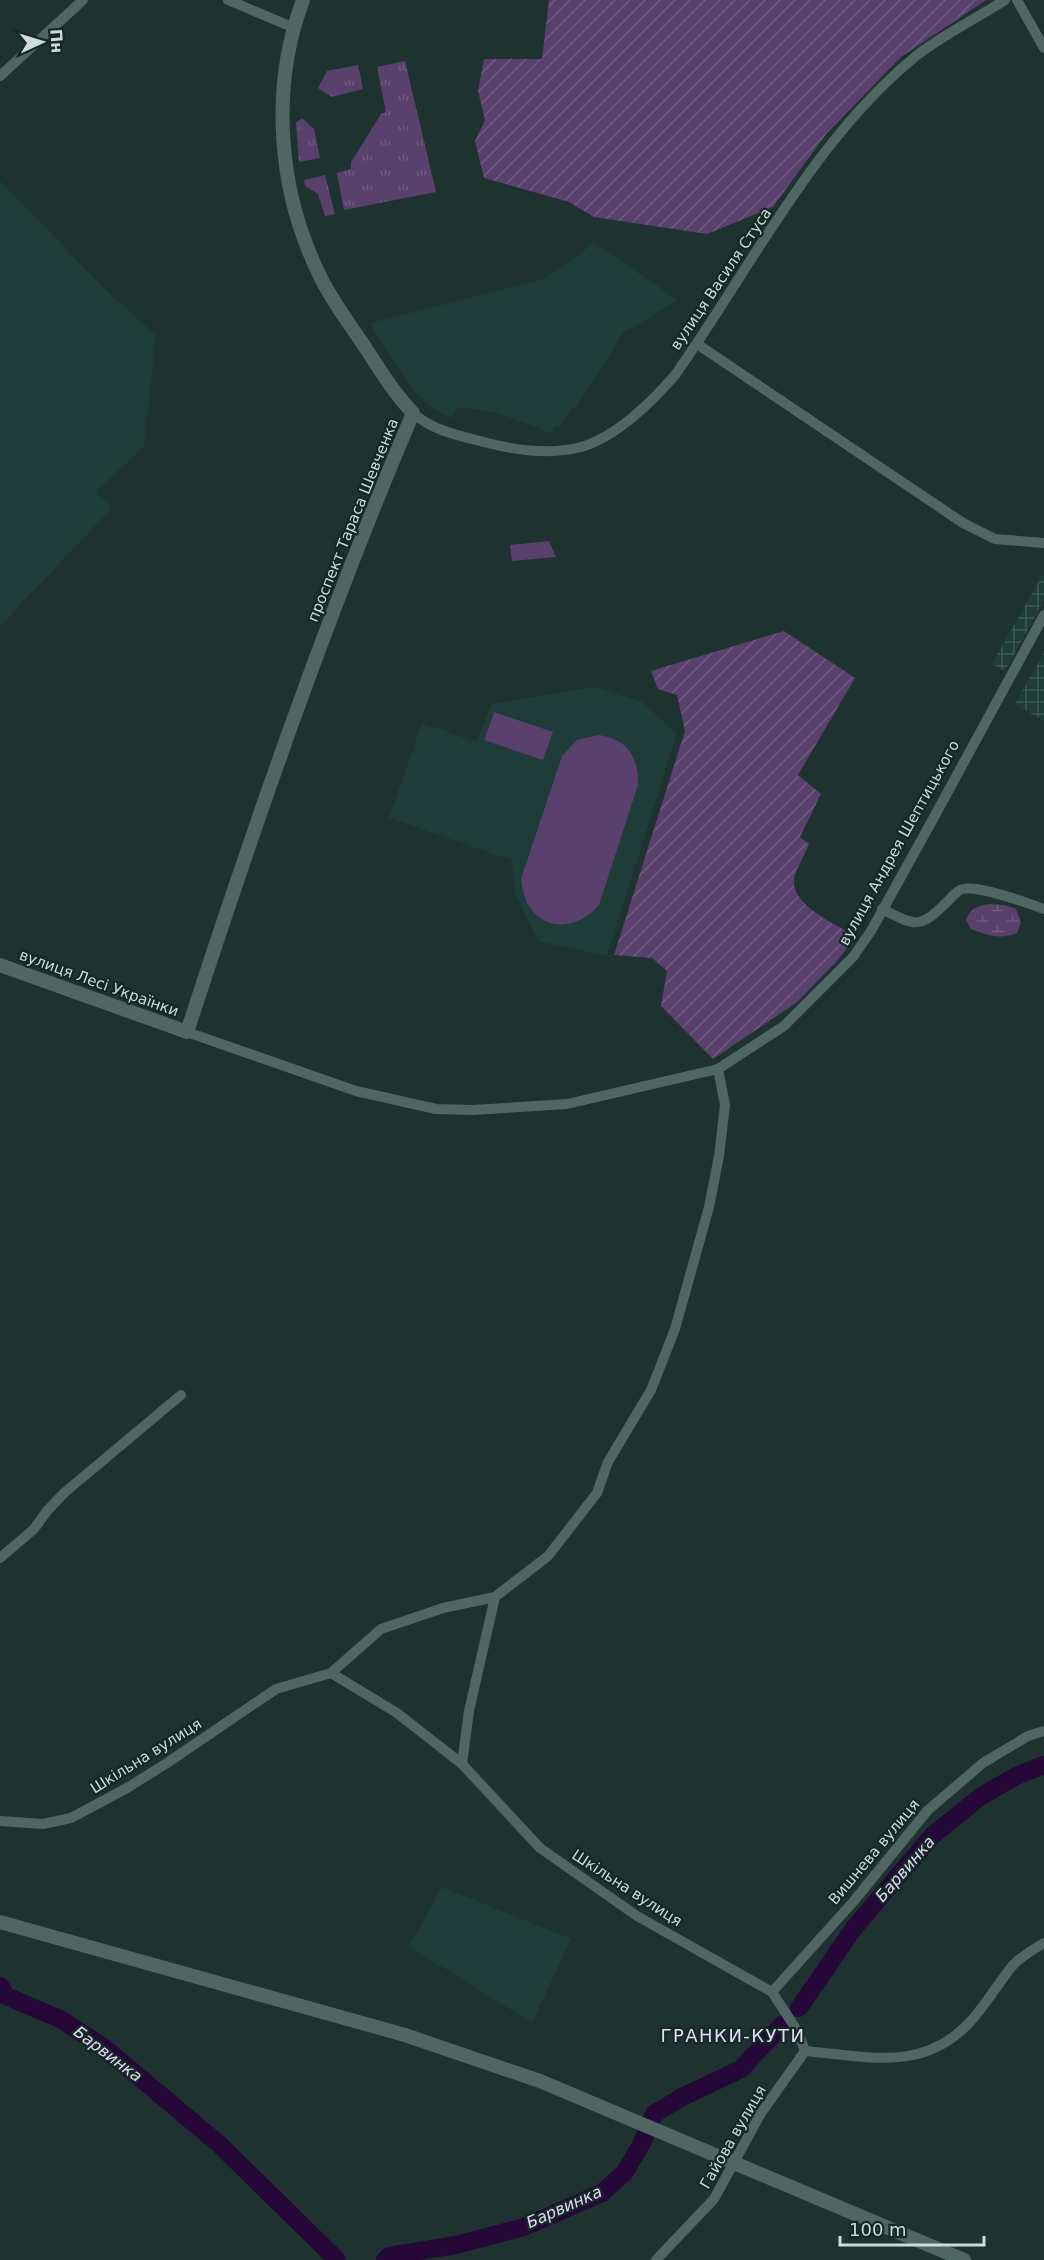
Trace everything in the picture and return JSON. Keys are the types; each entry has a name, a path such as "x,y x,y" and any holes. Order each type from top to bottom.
{"street":[{"path":"0,76 82,0"},
{"path":"228,0 292,27"},
{"name":"проспект Тараса Шевченка","path":"187,1032 251,842 323,640 364,530 413,413 394,391 318,274 301,229 289,184 284,134 283,84 292,27 303,0"},
{"name":"вулиця Василя Стуса","path":"413,413 430,427 485,442 540,450 564,450 583,446 605,436 640,411 670,381 818,161 873,97 917,56 1005,0"},
{"path":"1017,0 1044,48"},
{"path":"697,344 963,524 995,539 1044,543"},
{"name":"вулиця Андрея Шептицького","path":"187,1032 356,1091 436,1109 473,1110 567,1104 718,1069 784,1026 853,957 871,931 1044,615"},
{"path":"882,909 906,922 924,922 963,888 978,889 1044,909"},
{"name":"вулиця Лесі Українки","path":"0,965 187,1032"},
{"name":"Шкільна вулиця","path":"0,1821 43,1824 71,1818 157,1769 276,1689 331,1673 381,1629 443,1608 495,1597 548,1556 597,1493 608,1462 651,1390 675,1329 709,1207 719,1156 725,1105 718,1069"},
{"path":"0,1558 34,1529 64,1493 181,1395"},
{"path":"462,1764 470,1711 495,1597"},
{"name":"Шкільна вулиця","path":"331,1673 398,1713 462,1764 540,1848 637,1916 772,1992 798,2032 805,2050"},
{"name":"Вишнева вулиця","path":"772,1992 853,1902 928,1810 983,1763 1028,1736 1044,1731"},
{"path":"0,1922 405,2035 540,2081 964,2260"},
{"path":"805,2050 896,2059 920,2055 945,2043 969,2024 1016,1962 1044,1943"},
{"name":"Гайова вулиця","path":"656,2260 714,2199 736,2163 761,2113 805,2050"}],"shaded area":[{"path":"0,181 103,287 156,336 144,446 97,491 111,509 0,626"},
{"path":"594,243 678,300 623,333 576,408 572,407 560,427 555,426 551,433 498,413 459,407 451,418 434,409 416,393 376,335 371,323 545,279"},
{"path":"1044,572 1044,600 1005,671 992,664"},
{"path":"1044,653 1044,721 1015,704"},
{"path":"594,687 642,702 677,734 607,956 538,941 515,893 512,860 389,818 422,723 476,742 492,704"},
{"path":"442,1887 571,1939 532,2023 409,1946"}],"green space":[{"path":"549,0 986,0 901,57 827,133 773,207 707,234 594,217 569,202 484,178 475,141 485,120 478,91 484,59 542,59"},
{"path":"405,61 436,192 344,210 337,173 351,169 351,162 381,114 386,112 377,67"},
{"path":"358,65 363,89 332,97 318,88 327,71"},
{"path":"302,118 314,129 320,158 299,162 296,123"},
{"path":"325,175 335,214 325,216 318,194 305,186 304,180"},
{"path":"549,541 556,557 512,561 510,545"},
{"path":"784,631 855,678 798,775 821,794 800,837 809,844 794,879 795,889 807,906 856,937 836,962 796,1003 713,1059 661,1006 667,971 652,958 614,955 685,731 677,695 658,689 651,671"},
{"path":"494,712 553,732 543,760 484,740"},
{"path":"599,735 617,741 629,751 636,766 638,785 599,905 587,916 574,922 561,925 550,923 530,908 524,895 521,879 562,756 577,740"},
{"path":"991,904 1016,909 1021,922 1017,933 999,936 971,929 966,920 970,912"}],"waterway":[{"name":"Барвинка","path":"799,2008 854,1928 932,1836 980,1797 1016,1776 1044,1765"},
{"name":"Барвинка","path":"0,1986 6,1996 60,2019 102,2046 219,2144 337,2260"},
{"name":"Барвинка","path":"385,2260 389,2256 456,2245 524,2227 602,2193 625,2172 642,2143 654,2114 682,2097 741,2069 783,2024"}],"district":[{"name":"ГРАНКИ-КУТИ","path":"733,2035"}]}
